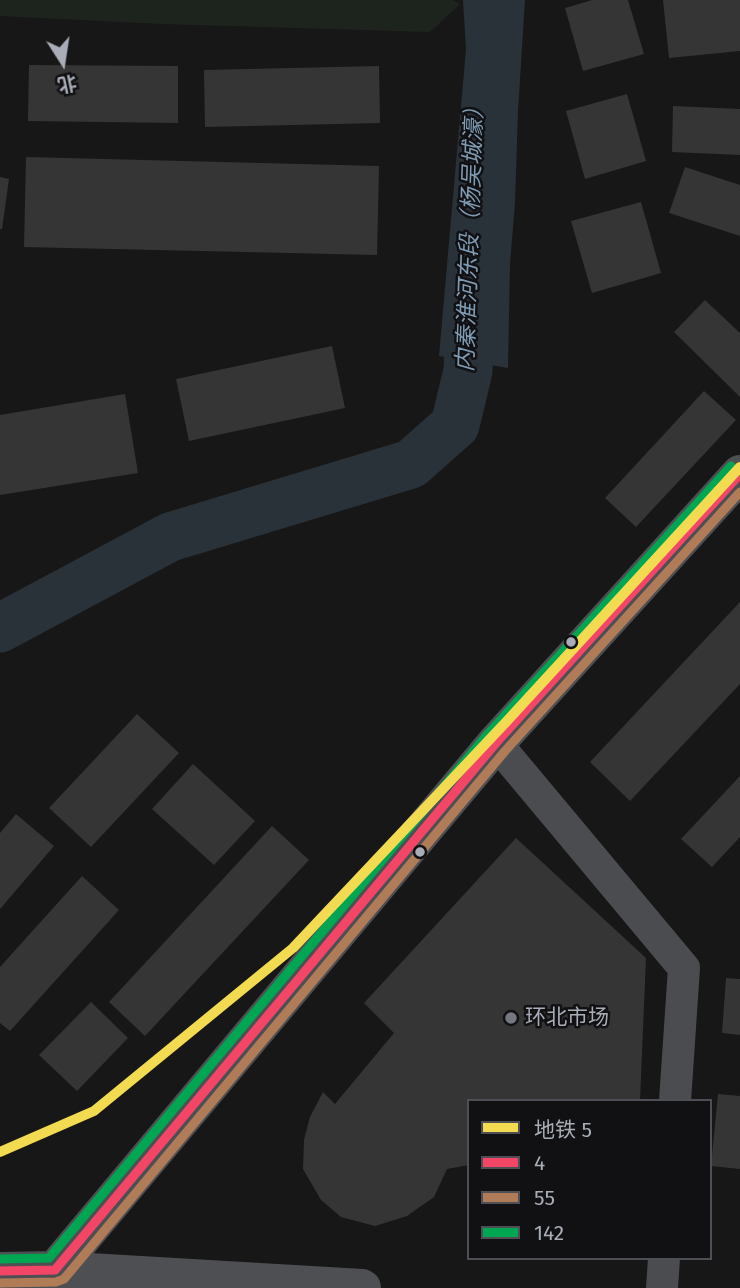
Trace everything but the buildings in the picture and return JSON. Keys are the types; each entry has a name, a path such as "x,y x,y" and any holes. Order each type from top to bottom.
{"main road":[{"path":"55,1270 496,743 740,474"},
{"path":"0,1270 55,1270 360,1288"}],"street":[{"path":"496,743 684,968 675,1099"},
{"path":"662,1288 664,1260"}],"shaded area":[{"path":"0,0 452,0 460,4 430,32 0,16"}],"water":[{"path":"463,0 525,0 510,263 508,368 439,356 466,49"}],"waterway":[{"name":"内秦淮河东段（杨吴城濠）","path":"0,628 170,537 411,464 455,425 468,371 471,294"}],"metro line":[{"name":"5","path":"0,1152 94,1111 293,948 507,721 740,467"}],"transit line":[{"name":"142","path":"0,1259 49,1258 487,735 731,466"},
{"name":"4","path":"0,1271 55,1270 496,743 740,474"},
{"name":"55","path":"0,1283 56,1282 64,1279 505,751 740,492"}],"place":[{"name":"环北市场","path":"511,1018"}]}
